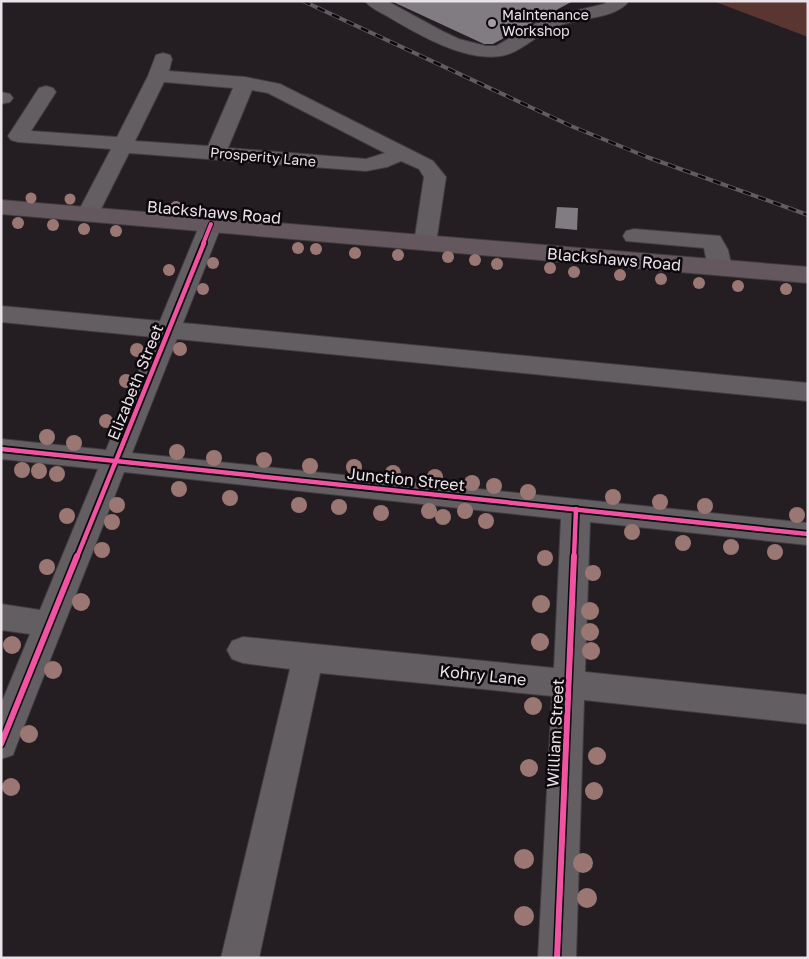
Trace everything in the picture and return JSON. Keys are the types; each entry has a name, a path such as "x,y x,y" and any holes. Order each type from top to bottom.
{"main road":[{"name":"Blackshaws Road","path":"1,207 808,275"}],"street":[{"path":"374,1 420,27 464,47 483,52 500,51 551,22 610,8 620,1"},
{"path":"88,214 161,68 273,88 426,165 434,177 425,243"},
{"path":"216,153 245,83"},
{"name":"Prosperity Lane","path":"46,92 18,136 366,165 388,160 400,152"},
{"name":"Elizabeth Street","path":"1,744 212,224"},
{"path":"634,236 712,241 717,250 720,268"},
{"path":"1,314 808,392"},
{"name":"Junction Street","path":"1,449 808,534"},
{"name":"William Street","path":"557,958 576,510"},
{"path":"1,617 51,624"},
{"name":"Kohry Lane","path":"243,650 808,710"},
{"path":"240,958 308,658"}],"shaded area":[{"path":"713,1 808,1 808,37"}],"building":[{"name":"Maintenance Workshop","path":"391,1 573,1 493,44 484,44"},
{"path":"557,207 578,208 577,230 555,228"}],"railway":[{"path":"303,1 571,126 647,157 808,215"}],"cycle path":[{"path":"1,744 211,224"},
{"path":"1,449 808,534"},
{"path":"557,958 576,509"}],"place":[{"name":"Maintenance Workshop","path":"492,23"}]}
